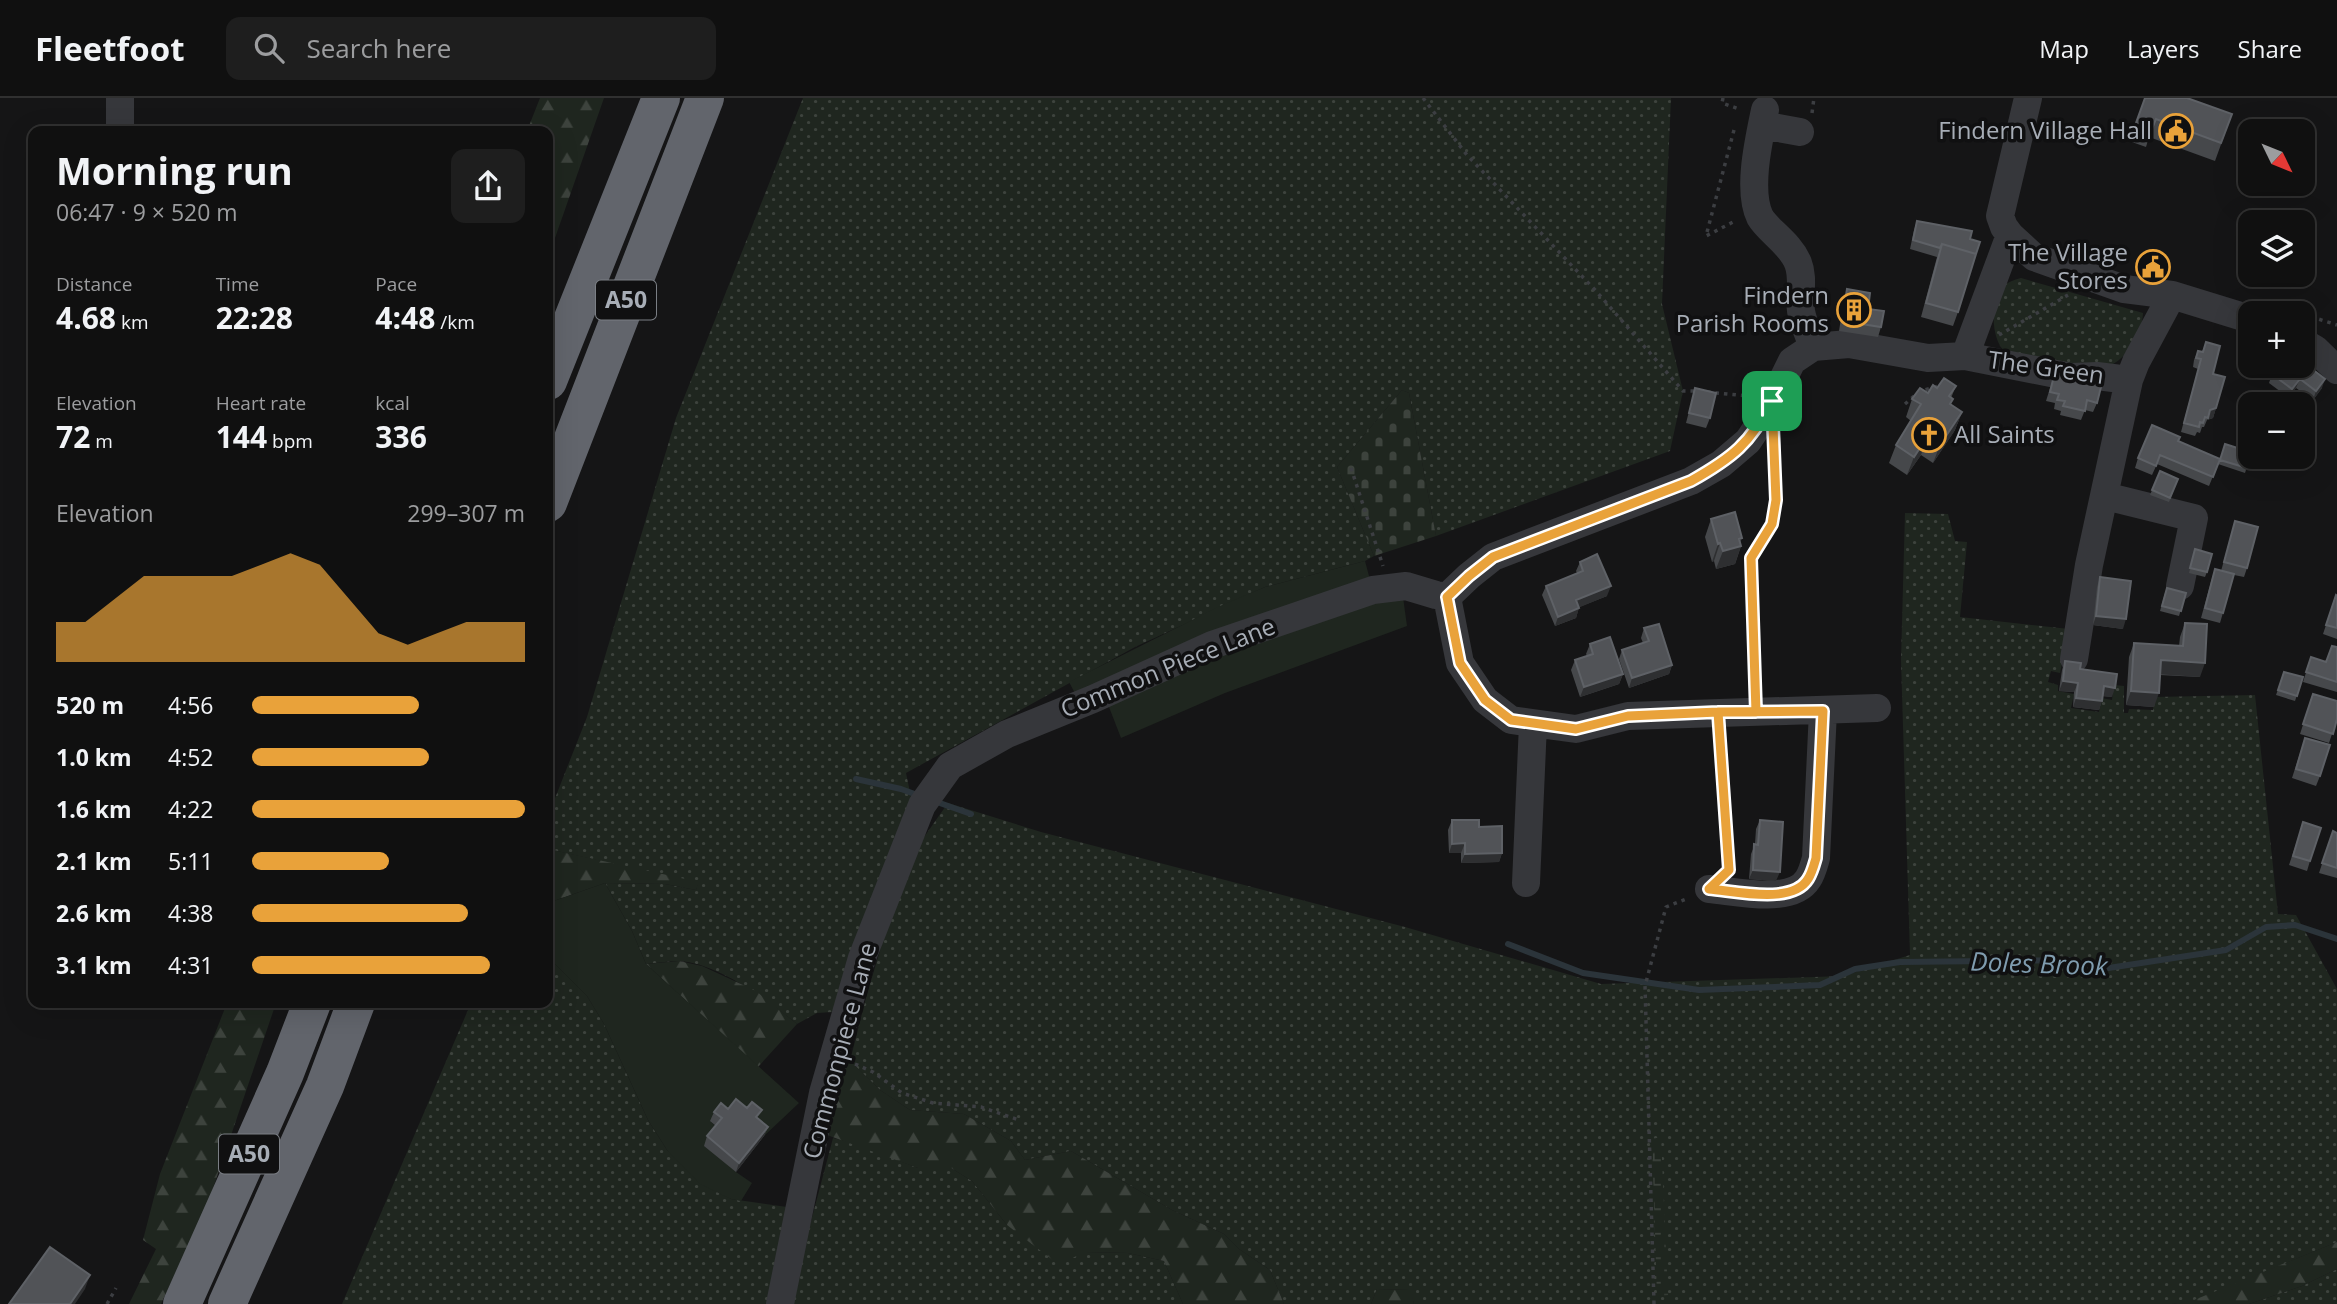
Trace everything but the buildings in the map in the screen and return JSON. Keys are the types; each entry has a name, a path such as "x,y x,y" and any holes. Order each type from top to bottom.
{"highway":[{"name":"A50","path":"553,368 661,98"},
{"name":"A50","path":"553,490 705,98"},
{"name":"A50","path":"182,1304 285,1073 310,1008"},
{"name":"A50","path":"228,1304 325,1086 354,1008"}],"street":[{"path":"120,98 120,126"},
{"path":"2028,98 2000,216 2010,235 2034,257 2124,289 2172,295 2238,315"},
{"path":"1751,115 1758,142 1754,194 1761,218 1783,239 1798,263 1801,277 1801,312 1813,347"},
{"path":"1751,115 1800,132"},
{"name":"The Green","path":"2010,235 1965,356 2071,377 2097,376 2129,380"},
{"name":"The Green","path":"2074,659 2090,560 2129,380 2172,295"},
{"path":"1877,708 1628,716 1576,729 1511,720 1485,700 1460,663 1447,597 1493,557 1691,481 1721,464 1748,441 1792,361 1813,347 1849,344 1928,358 1965,356"},
{"path":"2315,349 2337,370"},
{"path":"2105,496 2194,518 2180,586"},
{"name":"Common Piece Lane","path":"926,797 950,766 1007,734 1094,699 1212,645 1373,590 1406,586 1447,597"},
{"path":"1709,889 1767,895 1793,892 1807,880 1816,858 1823,711"},
{"path":"1526,883 1533,724"},
{"name":"Commonpiece Lane","path":"780,1304 823,1093 862,958 926,797"}],"path":[{"path":"1423,98 1467,155 1596,291 1684,391 1734,393 1772,401 1776,500 1772,524 1751,558 1756,712"},
{"path":"1723,98 1722,103 1751,115 1706,236 1758,208"},
{"path":"1965,356 2073,292 2081,273"},
{"path":"2315,318 2337,325"},
{"path":"1351,468 1391,587"},
{"path":"1654,1304 1645,986 1666,907 1709,889 1729,870 1718,712"},
{"path":"835,1054 873,1072 902,1093 933,1103 981,1107 1019,1120"},
{"path":"107,1304 116,1288"}],"green space":[{"path":"540,98 604,98 553,244 553,126 529,126"},
{"path":"803,98 1671,98 1662,304 1683,391 1670,451 1436,536 1409,393 1402,390 1337,467 1374,556 1365,561 1265,587 1135,647 906,773 911,797 832,1012 817,1013 797,1024 757,994 710,968 679,961 646,964 632,931 605,883 665,884 696,890 698,883 553,850 553,803 587,717 676,418"},
{"path":"2021,278 2143,313 2136,339 2125,354 2103,368 2071,365 2005,352 1995,330 1995,303 2004,286"},
{"path":"1402,390 1409,393 1436,536 1374,556 1337,467"},
{"path":"1905,513 1948,514 1955,541 1967,542 1960,617 2069,629 2060,673 2051,671 2048,682 2058,685 2058,691 2074,694 2071,708 2099,712 2101,698 2112,700 2114,685 2124,686 2124,713 2128,713 2129,709 2153,710 2154,697 2255,695 2278,914 2296,915 2337,989 2337,1242 2194,1301 2172,1304 1414,1304 1410,1290 1377,1289 1371,1304 1284,1304 1270,1270 1239,1249 1224,1234 1172,1210 1071,1151 1025,1160 1011,1141 964,1114 910,1110 880,1090 850,1061 894,904 917,847 948,803 1041,832 1405,927 1601,984 1843,976 1910,955 1901,660"},
{"path":"1365,561 1376,602 1403,597 1407,626 1225,693 1121,738 1109,707 1078,699 1069,682 1220,606 1265,587"},
{"path":"553,850 699,882 696,890 665,884 605,883 553,901"},
{"path":"605,883 632,931 646,964 799,1103 764,1136 711,1122 718,1128 736,1172 752,1183 741,1201 700,1184 667,1150 648,1120 604,1024 587,996 553,962 553,901"},
{"path":"679,961 702,966 756,991 797,1024 758,1067 646,964"},
{"path":"553,962 587,996 604,1024 648,1120 667,1150 731,1199 787,1207 768,1304 342,1304 469,1008 553,1008"},
{"path":"225,1008 274,1008 209,1200 161,1304 129,1304 156,1249 143,1240 160,1174"},
{"path":"837,1048 880,1090 910,1110 964,1114 1011,1141 1025,1160 1071,1151 1172,1210 1224,1234 1239,1249 1270,1270 1284,1304 1183,1304 1164,1261 1128,1253 1086,1252 1058,1264 1007,1225 972,1181 951,1168 918,1168 816,1131"},
{"path":"1661,1137 1668,1295 1657,1296 1652,1139"},
{"path":"833,1138 918,1168 951,1168 972,1181 1007,1225 1086,1252 1128,1253 1164,1261 1183,1304 793,1304 795,1282"},
{"path":"2337,1242 2337,1269 2302,1286 2249,1304 2172,1304 2194,1300"},
{"path":"2337,1269 2337,1304 2249,1304 2302,1286"},
{"path":"1377,1289 1411,1290 1414,1304 1371,1304"}],"waterway":[{"path":"856,779 920,796"},
{"path":"934,801 971,814"},
{"name":"Doles Brook","path":"1508,944 1583,973 1699,990 1820,985 1855,969 1900,962 2071,960 2102,969 2226,950 2266,927 2295,925 2337,939"}],"place":[{"name":"Findern Village Hall","path":"2176,131"},
{"name":"The Village Stores","path":"2153,267"},
{"name":"Findern Parish Rooms","path":"1854,310"},
{"name":"All Saints","path":"1929,435"}],"route":[{"path":"1772,401 1748,441 1721,464 1691,481 1493,557 1447,597 1460,663 1485,700 1511,720 1576,729 1628,716 1718,712 1756,712 1823,711 1816,858 1807,880 1793,892 1767,895 1709,889 1729,870 1718,712 1756,712 1751,558 1772,524 1776,500 1772,401"}]}
